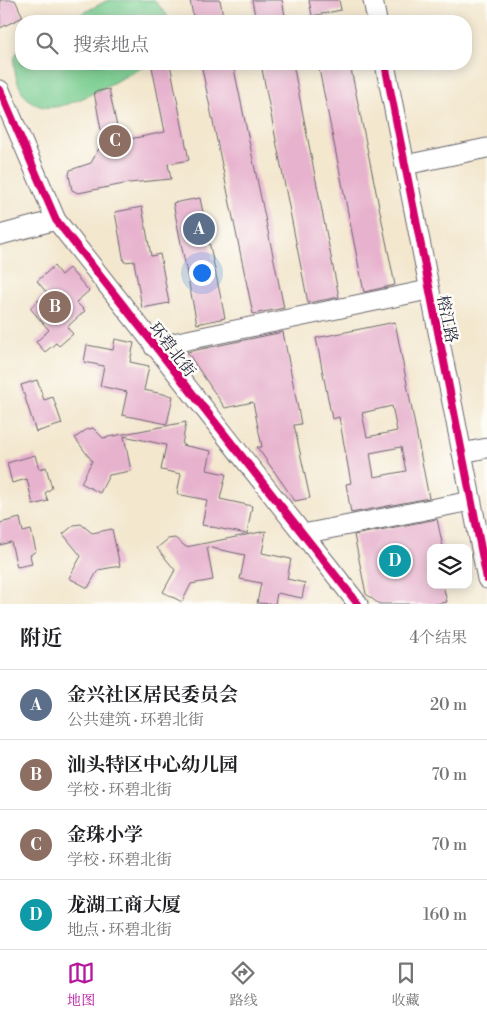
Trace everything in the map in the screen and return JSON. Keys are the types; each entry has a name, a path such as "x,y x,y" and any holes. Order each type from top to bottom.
{"street":[{"path":"373,0 376,15"},
{"name":"榕江路","path":"386,70 428,290 487,579"},
{"name":"环碧北街","path":"0,90 56,220 358,604"},
{"path":"404,165 487,148"},
{"path":"0,235 56,220"},
{"path":"154,347 428,290"},
{"path":"462,453 487,448"},
{"path":"303,534 471,501"}],"green space":[{"path":"108,0 154,0 167,15 79,15"},
{"path":"15,59 15,70 138,70 66,105 43,107 32,102 24,94 17,80 14,67"}],"building":[{"path":"0,0 15,0 22,15 15,15 15,21 0,28"},
{"path":"190,0 220,0 223,15 193,15"},
{"path":"252,0 282,0 285,15 255,15"},
{"path":"309,0 339,0 341,10 312,15"},
{"path":"153,70 171,70 189,160 168,164 171,179 129,183 78,193 72,190 70,170 91,163 103,141 94,92 109,89 120,141 165,132"},
{"path":"202,70 234,70 284,308 253,314"},
{"path":"262,70 294,70 339,297 308,303"},
{"path":"319,70 351,70 395,285 364,292"},
{"path":"200,198 225,318 197,324 173,203"},
{"path":"142,207 151,256 160,254 169,303 142,308 134,261 124,262 115,212"},
{"path":"54,266 61,275 69,268 89,291 76,302 85,311 67,327 73,334 59,346 56,343 45,352 36,342 49,330 30,308 47,293 37,281"},
{"path":"395,322 429,498 351,513 346,484 351,483 339,417 332,419 316,338","holes":["392,406 397,431 367,437 362,413","401,447 406,471 374,477 370,453"]},
{"path":"283,332 301,424 294,425 310,498 295,501 257,447 262,447 253,402 225,408 187,352"},
{"path":"115,339 134,343 130,362 149,366 144,390 173,396 167,424 122,415 127,392 100,386 104,366 84,362 87,345 113,350"},
{"path":"37,380 44,400 53,397 62,424 36,432 21,385"},
{"path":"186,422 182,445 211,451 207,470 226,474 220,499 252,506 247,534 202,525 207,500 177,494 181,474 161,470 166,445 124,436 131,471 109,475 100,493 81,483 92,461 75,438 86,430 93,428 103,438"},
{"path":"35,455 39,469 46,467 52,488 45,493 48,501 33,505 27,479 12,483 7,463"},
{"path":"20,518 23,532 31,530 36,551 30,555 32,564 17,567 11,542 0,545 0,523"},
{"path":"437,519 442,544 427,544 427,589 444,589 447,602 434,604 379,604 366,594 354,535"},
{"path":"81,524 92,533 112,529 120,566 98,570 88,588 69,578 81,556 63,534 74,525"},
{"path":"266,531 262,553 291,559 287,579 305,583 302,598 277,593 275,604 257,603 261,583 240,579 245,555 207,547 213,580 191,584 182,602 163,592 175,570 157,548 168,539 175,538 186,547"}],"cycle path":[{"path":"386,70 487,579"},
{"path":"0,90 56,220 358,604"}],"place":[{"name":"金珠小学","path":"115,141"},
{"name":"金兴社区居民委员会","path":"199,229"},
{"name":"汕头特区中心幼儿园","path":"55,307"},
{"name":"龙湖工商大厦","path":"395,561"}]}
